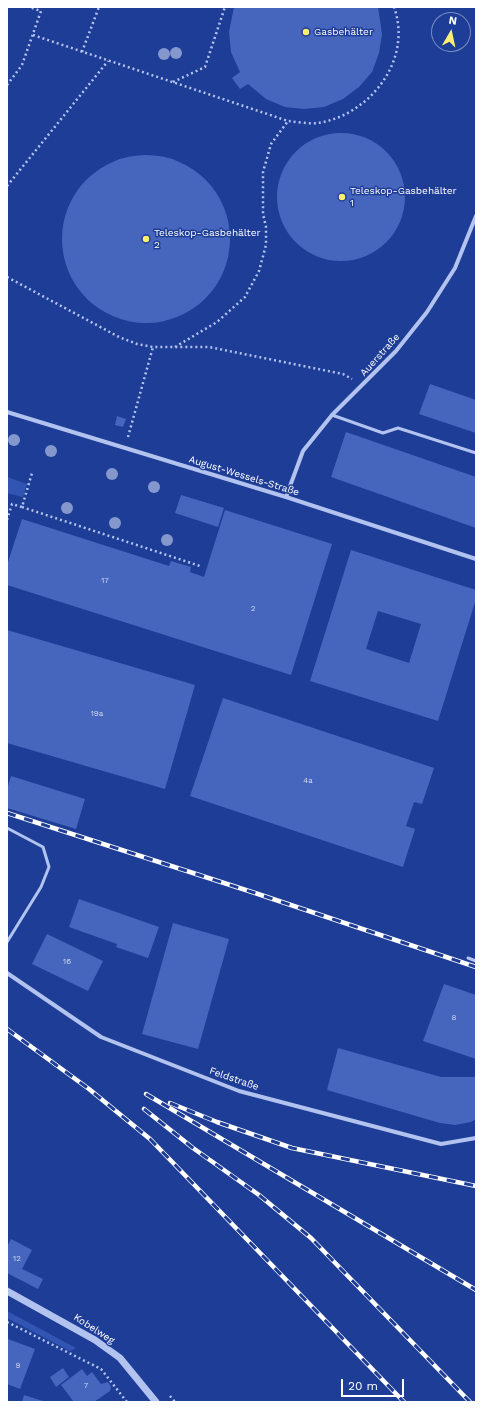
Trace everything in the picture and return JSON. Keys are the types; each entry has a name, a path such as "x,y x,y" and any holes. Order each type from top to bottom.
{"street":[{"name":"Auerstraße","path":"286,497 303,451 332,415 364,385 396,351 427,312 455,268 476,216"},
{"name":"August-Wessels-Straße","path":"7,412 286,497 476,559"},
{"name":"Feldstraße","path":"7,973 101,1037 239,1091 441,1144 476,1138"},
{"name":"Kobelweg","path":"7,1291 95,1340 120,1358 156,1402"}],"lane":[{"path":"332,415 383,433 398,428 476,453"},
{"path":"7,828 44,847 49,867 41,887 7,942"},
{"path":"468,958 476,960"}],"path":[{"path":"7,85 22,65 41,11 29,7"},
{"path":"82,52 99,7"},
{"path":"172,82 205,67 225,7"},
{"path":"33,35 288,121 318,123 346,115 368,100 385,79 394,59 398,38 394,7"},
{"path":"7,186 108,61"},
{"path":"175,347 217,322 244,297 259,271 266,245 266,227 263,214 263,172 271,144 288,121"},
{"path":"7,277 119,337 137,344 153,347 209,347 343,374 364,385"},
{"path":"125,449 153,347"},
{"path":"22,507 32,473"},
{"path":"7,520 12,504 200,566"},
{"path":"7,1322 101,1369 128,1402"}],"shaded area":[{"path":"7,477 27,484 23,497 7,493"},
{"path":"7,1311 76,1348 70,1351 7,1318"}],"building":[{"path":"234,7 378,7 382,34 379,53 372,72 359,87 343,99 324,107 304,109 285,107 266,99 248,84 240,89 232,78 240,72 231,52 229,32"},
{"name":"Teleskop-Gasbehälter 1","path":"335,133 347,133 365,138 386,152 400,173 404,185 404,209 400,221 386,242 376,250 360,258 347,261 335,261 317,256 296,242 288,232 280,216 277,203 277,191 282,173 296,152 306,144 322,136"},
{"name":"Teleskop-Gasbehälter 2","path":"138,155 154,155 178,161 186,165 199,174 211,186 224,207 230,231 230,247 224,271 216,286 199,304 178,317 154,323 138,323 114,317 99,309 76,286 68,271 62,247 62,231 68,207 76,192 99,169 114,161"},
{"path":"430,384 476,400 476,433 419,414"},
{"path":"117,416 126,419 123,427 115,425"},
{"path":"346,432 476,477 476,528 331,477"},
{"path":"181,495 224,508 218,527 175,513"},
{"path":"225,510 332,544 291,675 7,585 7,565 22,519 169,566 171,561 191,567 190,572 204,577"},
{"path":"351,550 476,590 476,599 438,721 310,681","holes":["378,611 421,624 409,663 366,649"]},
{"path":"7,630 195,685 165,789 7,743"},
{"path":"223,698 434,768 422,804 414,802 406,826 415,829 403,867 190,796"},
{"path":"11,776 85,799 76,829 7,808 7,789"},
{"path":"79,899 159,927 148,958 116,947 117,944 69,927"},
{"path":"173,923 229,939 198,1049 142,1034"},
{"path":"47,934 103,961 88,991 32,964"},
{"path":"444,984 476,995 476,1059 423,1041"},
{"path":"338,1048 441,1077 476,1077 476,1119 471,1122 455,1125 440,1123 327,1090"},
{"path":"11,1239 32,1250 22,1269 43,1279 38,1289 7,1273 7,1247"},
{"path":"8,1339 35,1349 20,1389 7,1384"},
{"path":"63,1368 69,1377 56,1387 50,1377"},
{"path":"82,1369 87,1376 92,1372 101,1384 108,1382 111,1387 110,1391 94,1402 74,1402 61,1385"},
{"path":"24,1395 46,1402 22,1402"}],"railway":[{"path":"7,813 255,893 476,967"},
{"path":"7,1029 89,1089 150,1139 404,1402"},
{"path":"146,1094 476,1290"},
{"path":"170,1103 217,1122 292,1148 476,1186"},
{"path":"144,1109 193,1148 259,1195 311,1238 470,1402"}],"place":[{"name":"Gasbehälter","path":"306,32"},
{"name":"Teleskop-Gasbehälter 1","path":"342,197"},
{"name":"Teleskop-Gasbehälter 2","path":"146,239"}]}
